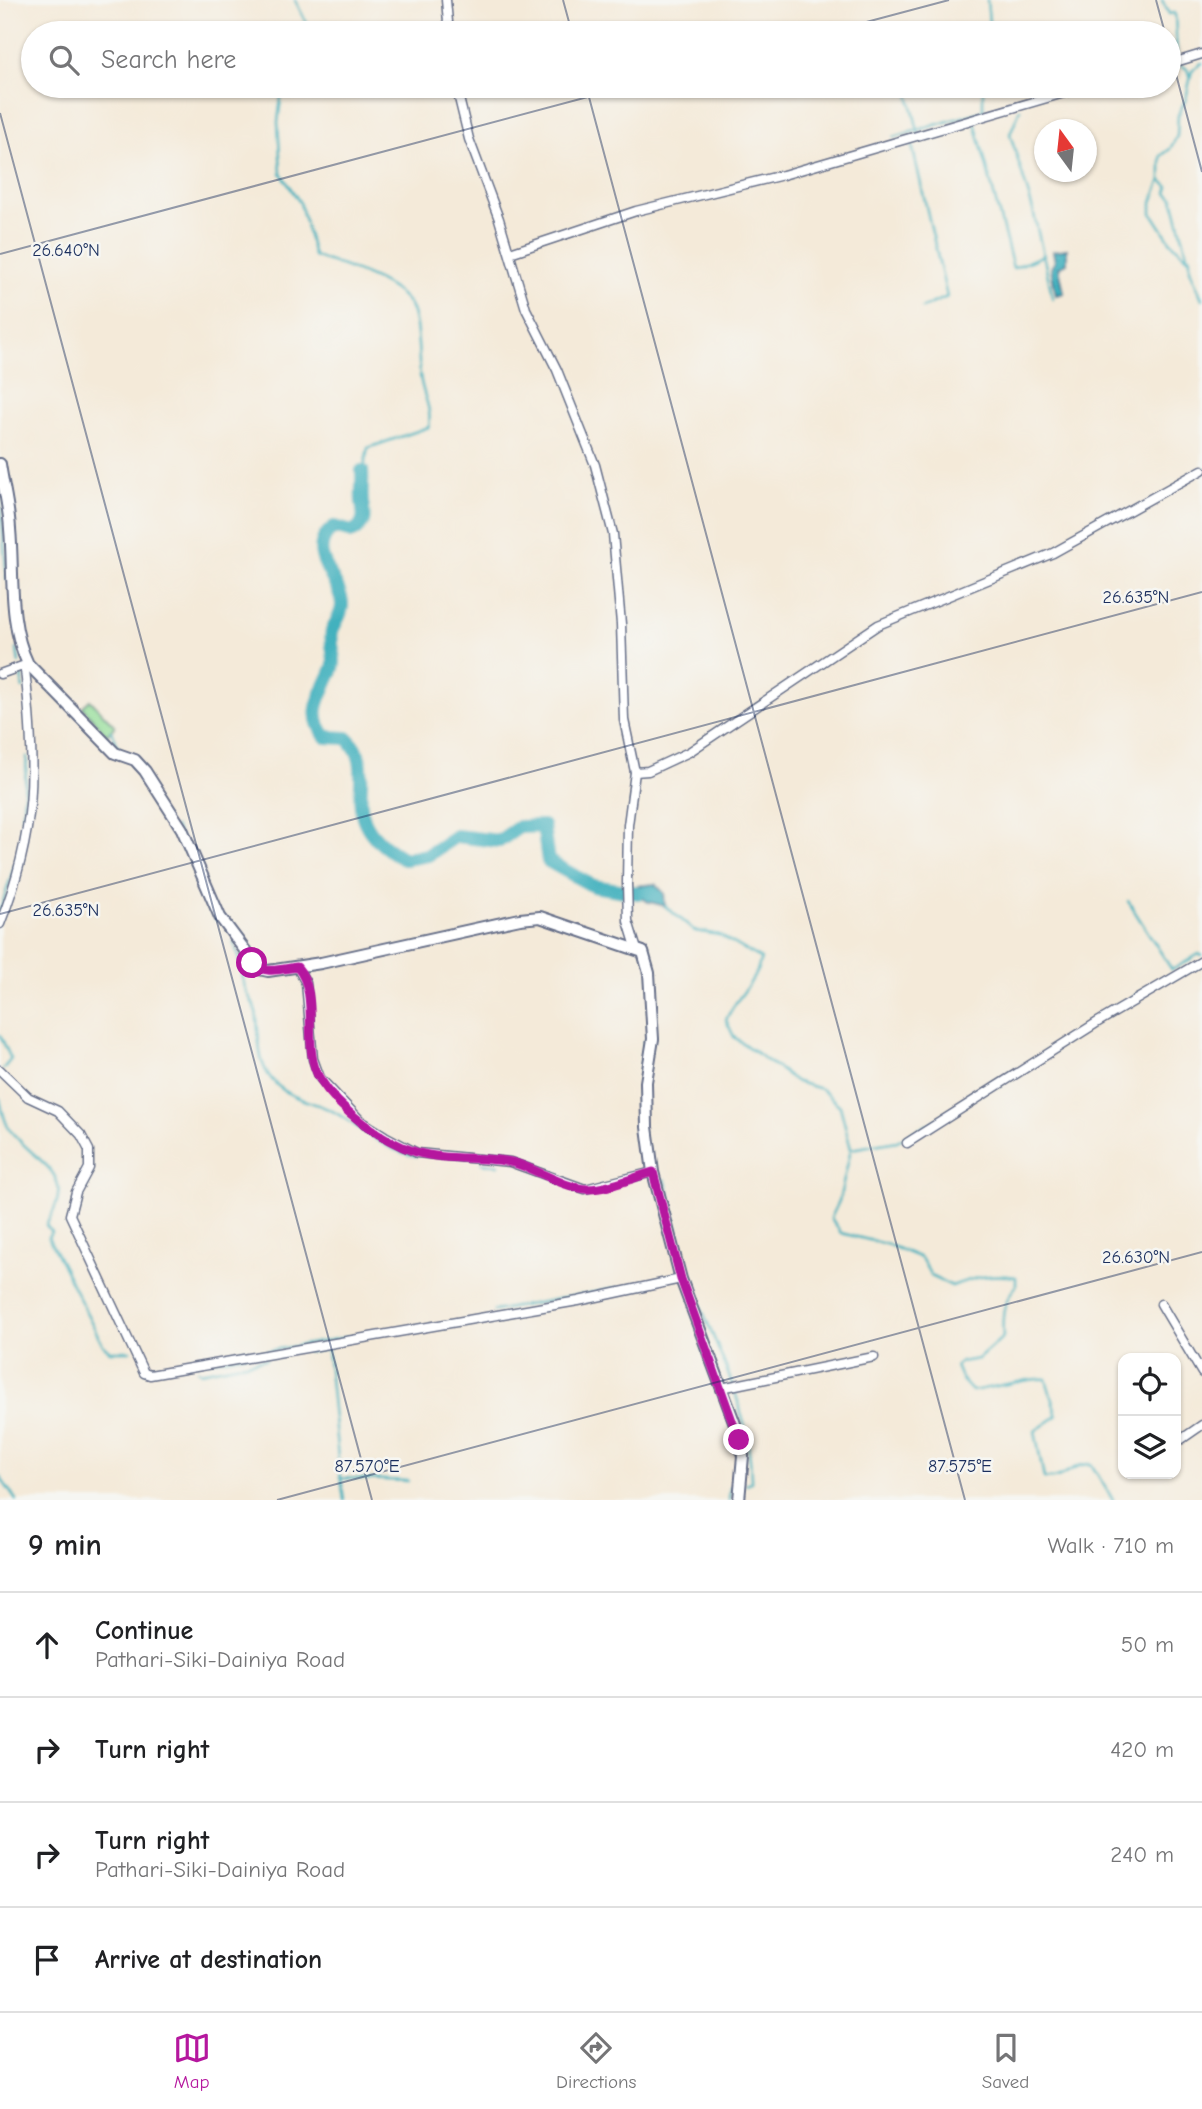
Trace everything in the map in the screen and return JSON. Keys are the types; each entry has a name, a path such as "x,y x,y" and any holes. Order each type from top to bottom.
{"main road":[{"path":"0,464 10,528 13,599 22,652 28,664 115,753 135,760 145,771 182,829 220,917 259,970 297,967 540,917 643,953 649,973 653,1040 646,1082 647,1127 653,1172 681,1279 743,1456 739,1500"}],"street":[{"path":"446,0 448,21"},
{"path":"1181,60 1202,54"},
{"path":"459,98 469,139 510,253 526,309 566,392 595,465 606,503 612,534 621,624 624,720 635,772 628,825 626,882 628,921 637,950"},
{"path":"510,253 636,211 783,174 1046,98"},
{"path":"635,772 648,771 689,752 878,625 1053,553 1202,470"},
{"path":"0,674 28,664"},
{"path":"0,925 17,875 30,822 34,756 25,670 28,664"},
{"path":"907,1143 1098,1022 1202,961"},
{"path":"297,967 304,975 313,1059 320,1078 353,1114 384,1136 417,1153 510,1162 585,1189 653,1172"},
{"path":"0,1070 28,1097 58,1111 81,1135 89,1150 89,1168 76,1192 70,1215 144,1373 150,1375 578,1301 681,1279"},
{"path":"1161,1304 1202,1373"},
{"path":"721,1388 874,1357"},
{"path":"1181,1440 1202,1425"}],"green space":[{"path":"90,700 115,726 107,735 82,707"}],"water":[{"path":"1067,249 1067,263 1059,267 1064,293 1056,295 1051,268 1055,261 1053,251"},
{"path":"655,884 664,893 665,906 646,901 638,893 637,886"}],"waterway":[{"path":"295,0 306,21"},
{"path":"987,0 989,21"},
{"path":"1162,0 1169,14 1175,13 1175,21"},
{"path":"1188,258 1170,241 1152,213 1152,202 1161,180 1161,156 1170,149 1177,136 1178,115 1186,99 1192,70 1202,63"},
{"path":"1181,66 1187,69 1189,75"},
{"path":"281,98 278,122 281,173 300,203 314,256 369,276 396,291 412,310 416,325 420,375 429,413 429,427 368,448 364,468"},
{"path":"910,98 919,135"},
{"path":"894,137 983,111 983,98"},
{"path":"1020,109 1010,134 1033,210 1053,299"},
{"path":"975,122 1013,268 1044,255"},
{"path":"911,141 947,297 922,308"},
{"path":"1161,180 1169,187 1167,193 1173,198 1188,258"},
{"path":"1190,256 1190,269 1202,299"},
{"path":"362,471 362,523 352,532 334,527 321,547 322,557 337,586 342,605 332,631 333,668 318,702 317,719 326,737 347,738 357,752 361,766 362,811 368,827 381,843 404,859 428,855 456,836 499,841 519,827 543,826 548,861 593,886 638,893"},
{"path":"0,497 7,580"},
{"path":"17,649 19,663"},
{"path":"21,674 23,688"},
{"path":"111,731 119,749"},
{"path":"21,837 27,757"},
{"path":"131,764 147,783"},
{"path":"175,827 184,846"},
{"path":"0,912 15,864"},
{"path":"199,881 216,920"},
{"path":"1128,901 1172,970 1199,954 1202,956"},
{"path":"665,906 695,931 719,935 761,959 754,977 726,1020 734,1037 797,1082 821,1089 840,1106 851,1149 839,1201 831,1218 841,1233 889,1245 921,1258 931,1276 952,1286 984,1277 1016,1277 1016,1286 1004,1310 1003,1337 978,1359 961,1362 956,1366 962,1380 972,1391 1046,1379 1057,1416 1035,1431 1044,1478 1057,1477 1078,1466 1091,1464 1113,1500"},
{"path":"233,942 239,956 245,987 256,1012 260,1052 270,1078 292,1095 329,1109 384,1144 416,1156"},
{"path":"1132,998 1162,979"},
{"path":"0,1035 11,1059 3,1069"},
{"path":"644,1041 640,1106 645,1171"},
{"path":"0,1099 10,1130 42,1161 57,1181 59,1193 46,1225 51,1232 48,1237 103,1345 110,1351 130,1351"},
{"path":"851,1149 897,1141 936,1120"},
{"path":"482,1163 499,1165"},
{"path":"665,1179 688,1273 729,1375 745,1427 751,1482 746,1484"},
{"path":"642,1283 673,1276"},
{"path":"494,1311 618,1288"},
{"path":"208,1361 378,1332"},
{"path":"307,1352 327,1349 340,1478 408,1481"},
{"path":"198,1370 200,1372 266,1359"},
{"path":"0,1477 16,1500"},
{"path":"341,1478 344,1500"},
{"path":"729,1500 730,1488 735,1486"}],"route":[{"path":"252,963 259,970 297,967 301,971 306,983 313,1059 320,1078 328,1090 361,1121 402,1146 417,1153 510,1162 585,1189 653,1172 681,1279 739,1440"}]}
